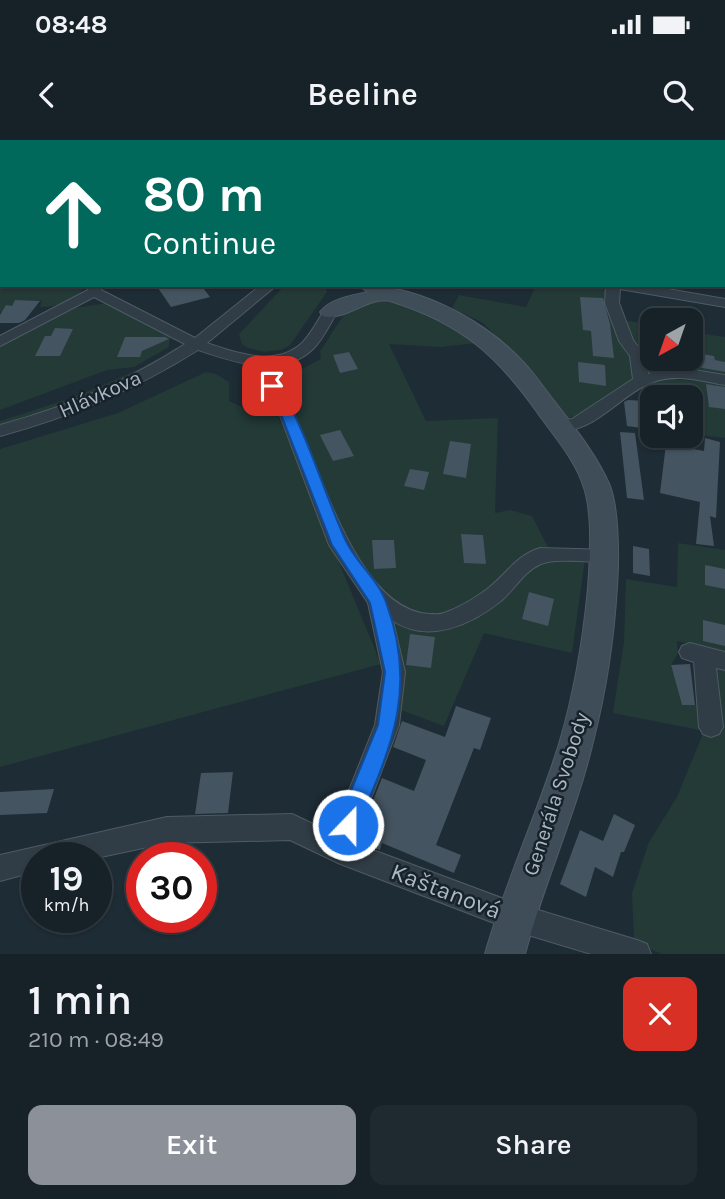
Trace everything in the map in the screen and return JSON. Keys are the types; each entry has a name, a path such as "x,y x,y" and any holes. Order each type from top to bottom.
{"main road":[{"path":"330,312 337,287"},
{"path":"330,312 380,290"},
{"name":"Generála Svobody","path":"380,290 434,309 474,330 521,373 586,464 598,489 605,555 598,642 576,744 510,936"}],"street":[{"name":"Hlávkova","path":"0,431 52,415 144,376 195,344 267,287"},
{"path":"616,287 612,303 626,341 638,356 677,372 725,380"},
{"path":"628,287 725,303"},
{"path":"0,342 95,289 195,344 250,362 287,358 305,348 330,312"},
{"path":"638,356 641,381"},
{"path":"557,425 576,424 641,381 677,372"},
{"path":"272,386 287,412 340,545 378,601 394,672 387,725 338,850"},
{"path":"378,601 410,621 445,623 494,594 524,564 540,555 605,555"},
{"path":"706,657 711,727"},
{"name":"Kaštanová","path":"112,842 167,830 292,827 510,936 637,954"},
{"name":"Kaštanová","path":"0,868 21,862"}],"green space":[{"path":"0,287 85,287 71,299 53,306 40,307 42,301 15,300 12,306 0,313"},
{"path":"283,287 326,287 327,292 290,345 281,350 264,352 248,348 242,344 239,334"},
{"path":"535,287 593,287 607,290 634,365 632,382 583,414 568,418 483,323 452,308 459,295 526,307"},
{"path":"375,301 403,305 430,314 478,343 440,347 389,344 426,421 498,418 495,513 510,510 532,516 550,551 445,619 418,618 383,594 355,559 292,406 270,379 290,375 321,359 320,351 347,313"},
{"path":"107,303 170,336 169,347 134,367 107,370 0,410 0,347 68,309"},
{"path":"623,320 640,323 640,351"},
{"path":"704,334 725,337 725,377 689,371 704,371"},
{"path":"177,347 166,358 123,382 67,404 0,425 0,421 113,381"},
{"path":"206,372 216,374 229,382 229,401 246,409 272,401 381,664 0,767 0,449 118,413"},
{"path":"661,378 725,384 725,438 703,435 703,385 649,385"},
{"path":"678,543 725,550 725,652 677,641 678,653 671,665 682,705 702,705 711,667 725,665 725,954 661,954 634,942 632,893 649,842 677,797 704,731 613,713 624,642 626,579 677,587"},
{"path":"541,559 585,559 572,653 484,633 444,726 395,708 390,620 450,627"}],"building":[{"path":"157,287 202,287 210,297 171,307"},
{"path":"580,297 603,298 610,324 614,358 593,356 591,331 583,330"},
{"path":"15,300 40,301 25,320 19,323 0,323 0,315 6,305 12,306"},
{"path":"55,328 73,329 60,356 35,356 45,336 51,336"},
{"path":"125,337 169,339 142,351 140,357 117,357"},
{"path":"349,352 358,369 340,373 333,355"},
{"path":"704,354 725,362 725,372 704,368"},
{"path":"578,362 605,365 606,386 579,382"},
{"path":"706,384 725,387 725,409 709,407"},
{"path":"640,401 640,428 627,426 624,402"},
{"path":"340,430 354,456 333,461 320,435"},
{"path":"620,432 635,433 644,500 627,498"},
{"path":"705,438 720,442 716,518 710,516 714,546 696,544 700,502 660,493 666,448 704,451"},
{"path":"450,441 471,444 466,478 443,474"},
{"path":"410,469 429,472 424,490 404,486"},
{"path":"461,534 483,535 486,564 464,563"},
{"path":"372,540 394,540 396,568 374,569"},
{"path":"633,546 649,549 650,576 633,573"},
{"path":"705,565 725,569 725,589 705,585"},
{"path":"529,592 554,599 548,626 522,619"},
{"path":"703,620 725,625 725,646 703,641"},
{"path":"410,634 435,637 431,668 406,665"},
{"path":"690,664 695,705 682,705 671,665"},
{"path":"456,706 491,718 480,750 474,748 436,845 461,855 454,873 382,843 380,850 357,841 382,778 414,791 426,760 393,747 402,721 445,737"},
{"path":"233,772 228,813 195,814 201,773"},
{"path":"54,789 47,813 0,815 0,792"},
{"path":"614,814 635,825 624,852 621,852 613,877 595,867 586,897 560,884 580,830 603,841"}],"route":[{"path":"272,386 287,412 340,545 378,601 394,672 387,725 348,825"}]}
